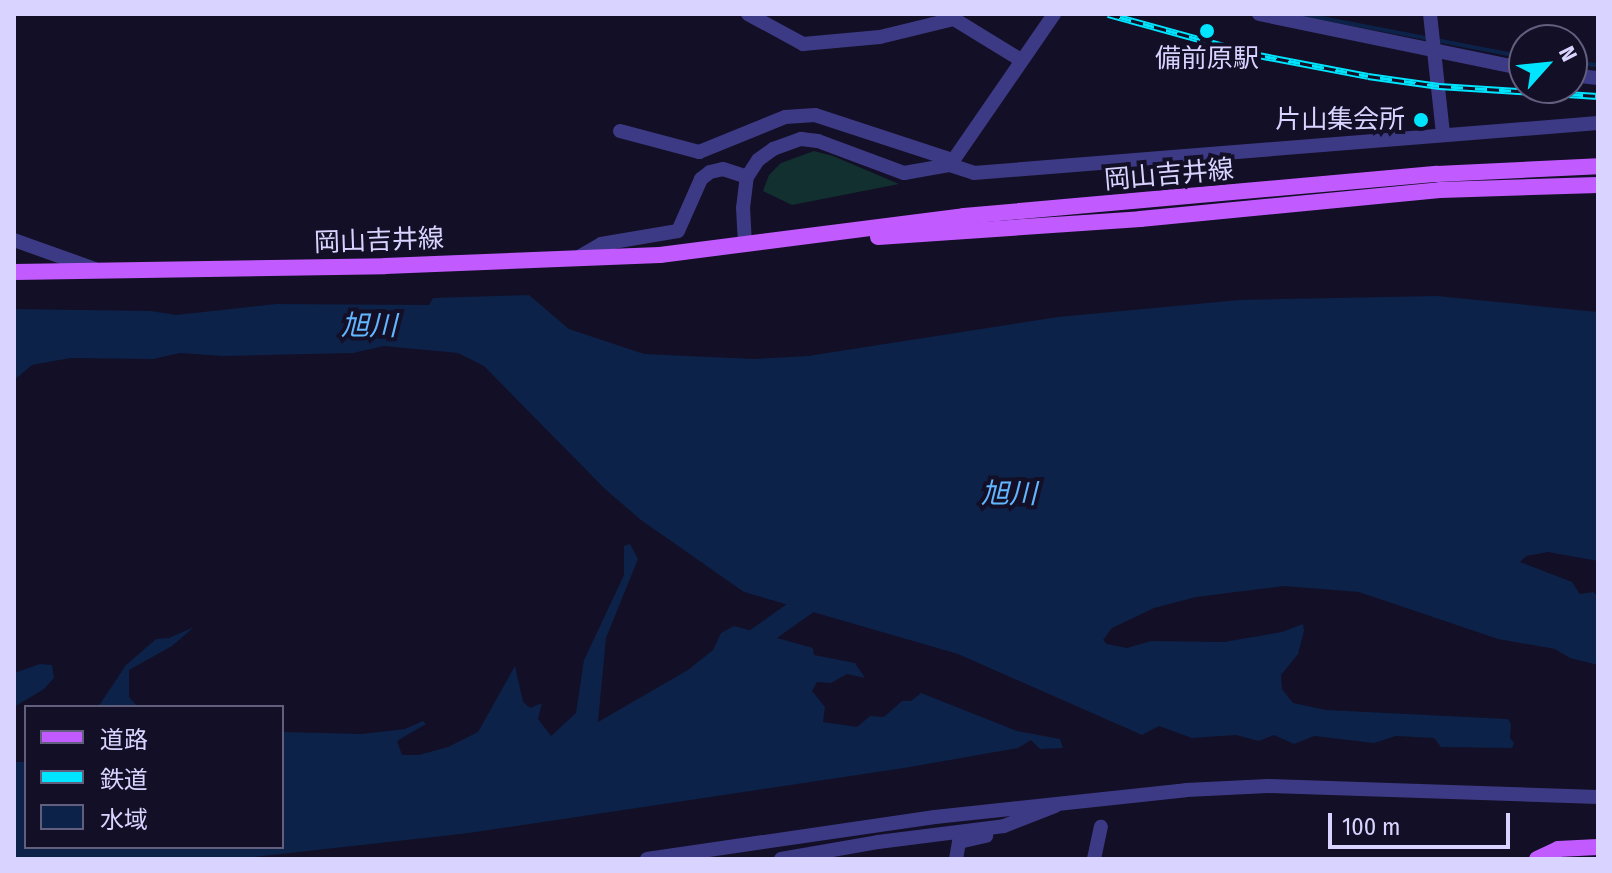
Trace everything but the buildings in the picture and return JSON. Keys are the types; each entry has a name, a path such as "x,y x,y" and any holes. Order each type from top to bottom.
{"main road":[{"name":"岡山吉井線","path":"14,272 660,255 964,216 1437,174 1598,166"},
{"name":"岡山吉井線","path":"745,245 1125,220 1440,190 1598,185"},
{"path":"1537,859 1558,849 1598,847"}],"street":[{"path":"748,14 803,44 880,37 954,19 1021,60"},
{"path":"745,245 743,208 747,177 773,149 801,139 818,141 904,173 951,163 1054,14"},
{"path":"1259,14 1433,45 1508,65"},
{"path":"1430,14 1443,134"},
{"path":"620,131 699,152 785,117 815,115 974,173 1598,123"},
{"path":"577,258 601,244 678,231 701,179 710,172 723,169 747,177"},
{"path":"14,240 102,271"},
{"path":"647,859 1066,800 1268,786 1598,797"},
{"path":"956,859 959,842 990,836 1004,826 1066,800"},
{"path":"788,858 878,842 1004,826"},
{"path":"1094,859 1101,827"}],"green space":[{"path":"814,151 899,184 792,205 763,191 769,175 781,163"}],"water":[{"name":"旭川","path":"529,295 569,329 644,354 755,359 808,356 1058,317 1239,300 1437,296 1598,312 1598,561 1548,552 1526,556 1520,562 1572,582 1580,594 1593,592 1598,596 1598,665 1570,658 1555,649 1498,639 1359,592 1284,586 1196,597 1154,608 1112,628 1103,640 1107,644 1127,648 1151,641 1224,642 1282,632 1303,624 1298,654 1281,675 1282,689 1293,703 1326,710 1508,719 1511,724 1510,738 1514,743 1512,748 1441,747 1434,738 1396,736 1374,743 1314,736 1294,744 1274,735 1259,741 1236,735 1192,738 1159,726 1142,735 958,654 744,592 641,520 605,489 484,366 458,353 384,346 353,353 223,356 180,353 153,359 70,358 32,365 14,380 14,309 151,311 176,315 276,304 429,305 433,298"},
{"path":"630,544 638,559 606,638 598,722 688,670 713,650 721,633 734,626 813,648 814,655 855,663 865,678 847,674 831,683 817,682 812,691 825,707 823,722 857,727 870,716 884,717 902,701 911,701 921,693 1017,731 1060,739 1063,748 1040,749 1031,740 1018,748 904,768 469,833 235,859 14,859 14,762 24,762 24,849 284,849 284,732 362,734 405,729 423,721 426,724 397,741 402,755 419,755 448,747 478,732 515,666 523,702 530,708 542,703 538,719 551,736 576,713 584,660 624,575 624,546"},
{"path":"194,627 172,646 129,670 129,697 136,705 98,705 126,665 156,639 169,638"},
{"path":"40,664 52,665 54,678 44,689 14,707 14,673"}],"waterway":[{"path":"1301,14 1508,54"},
{"path":"1588,64 1598,65"},
{"name":"旭川","path":"741,650 823,592"}],"railway":[{"path":"1108,14 1253,54 1368,76 1439,86 1598,96"}],"place":[{"name":"備前原駅","path":"1207,31"},
{"name":"片山集会所","path":"1421,120"}]}
